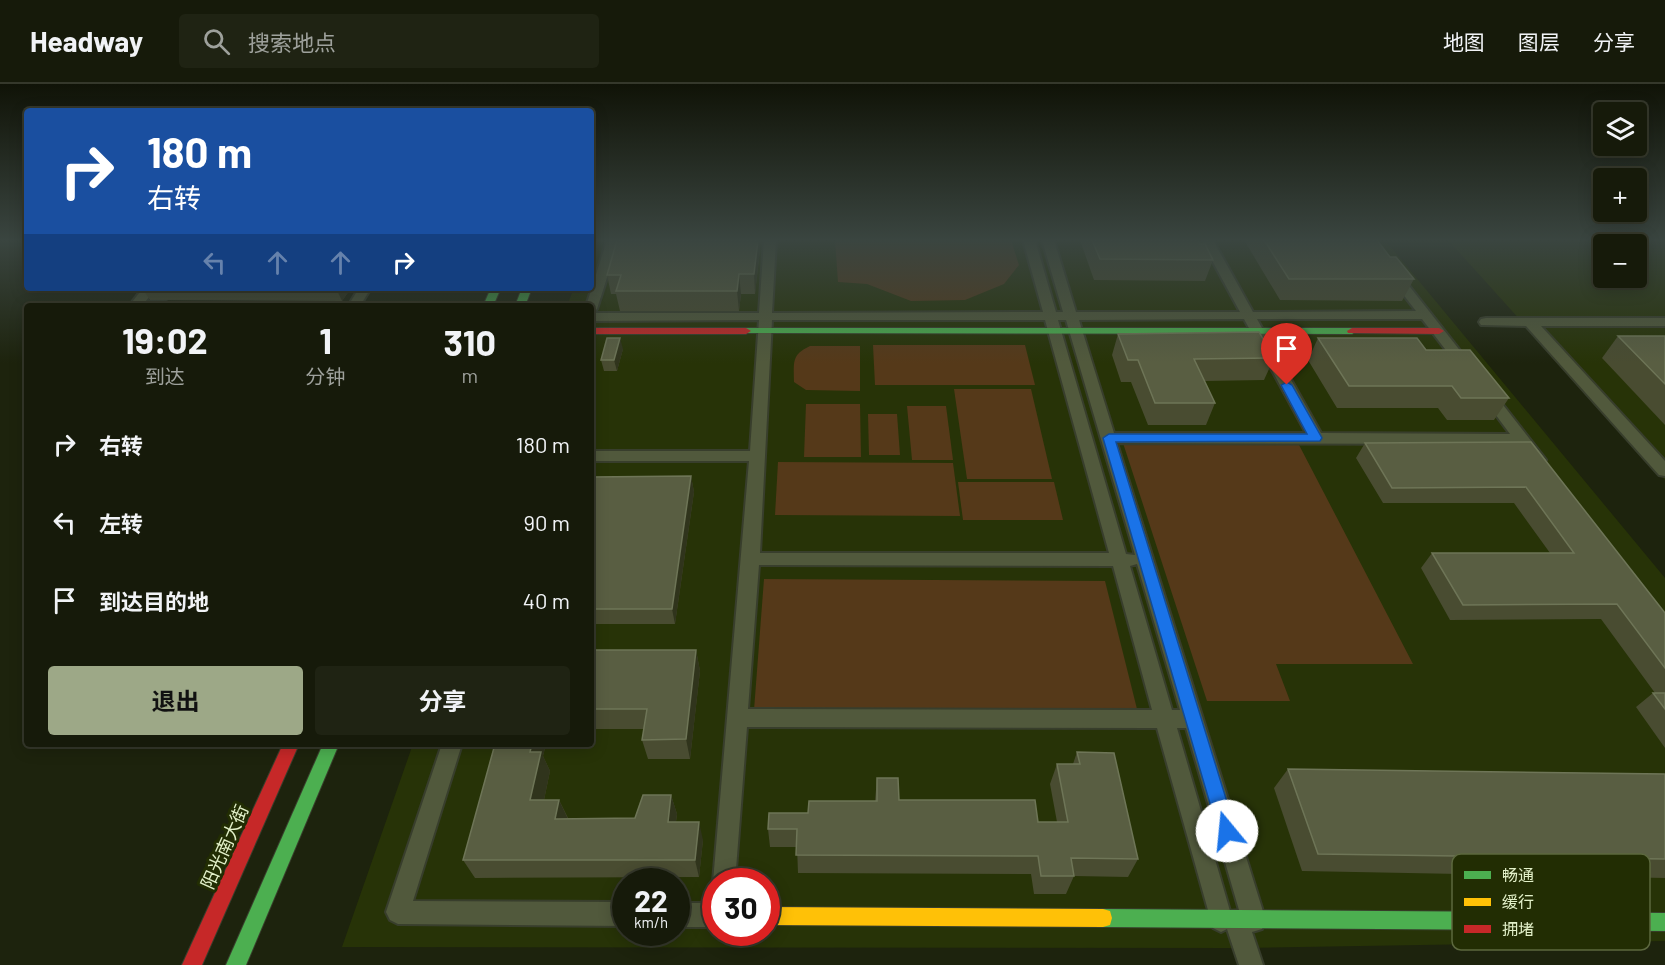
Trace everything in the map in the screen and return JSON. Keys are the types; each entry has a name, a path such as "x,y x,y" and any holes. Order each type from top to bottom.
{"street":[{"path":"593,303 600,281"},
{"path":"725,868 750,559 768,281"},
{"path":"1041,281 1165,719 1251,965"},
{"path":"1061,281 1193,719 1237,920"},
{"path":"1230,281 1316,438"},
{"path":"1399,281 1550,476"},
{"path":"138,303 148,291"},
{"path":"1075,324 1249,316 1425,315"},
{"path":"594,317 766,324 1075,324 1257,332 1439,331"},
{"path":"1486,322 1665,322"},
{"path":"1530,322 1665,471"},
{"path":"594,331 766,324"},
{"path":"1109,438 1521,439"},
{"path":"594,456 756,456"},
{"path":"750,559 1146,560"},
{"path":"736,718 1193,719"},
{"name":"阳光南大街","path":"192,965 290,747"},
{"path":"236,965 330,747"},
{"path":"451,747 398,912 612,914"},
{"path":"780,916 1452,921"},
{"path":"1650,922 1665,922"}],"shaded area":[{"path":"594,281 1419,281 1665,578 1665,941 1650,941 1650,854 1452,854 1452,945 1245,948 342,947 412,747 594,747 594,303 568,303 573,291 594,291"},
{"path":"1006,281 965,300 911,301 867,284 838,282"},
{"path":"1485,281 1593,281 1593,288 1647,288 1647,281 1665,281 1665,480"},
{"path":"873,345 1025,345 1035,385 875,385"},
{"path":"810,346 860,346 860,391 806,390 794,382 795,360 799,353"},
{"path":"954,389 1031,389 1052,479 967,479"},
{"path":"806,404 860,404 861,457 804,457"},
{"path":"907,406 946,406 953,460 912,460"},
{"path":"868,414 897,414 900,455 869,455"},
{"path":"1123,443 1298,443 1413,664 1276,664 1290,701 1207,701"},
{"path":"778,462 953,463 960,516 775,515"},
{"path":"958,482 1054,482 1063,520 963,520"},
{"path":"764,579 1105,581 1138,713 754,710"}],"building":[{"path":"619,281 738,281 737,291 616,291"},
{"path":"1259,332 1274,358 1194,359 1215,403 1155,403 1138,360 1128,360 1118,334"},
{"path":"1618,336 1665,336 1665,384"},
{"path":"607,338 620,338 614,360 601,360"},
{"path":"1318,338 1417,338 1426,350 1470,350 1509,398 1461,398 1452,386 1349,386"},
{"path":"1531,442 1665,613 1665,668 1617,604 1463,605 1432,553 1574,553 1526,487 1392,488 1365,443"},
{"path":"691,476 672,609 594,609 594,477"},
{"path":"594,650 696,650 686,739 642,740 647,709 594,709"},
{"path":"1653,693 1665,693 1665,709"},
{"path":"494,747 531,747 530,752 541,752 530,800 559,800 555,819 635,818 643,795 671,795 668,822 699,822 695,860 463,860"},
{"path":"1077,752 1114,753 1138,859 1071,858 1074,876 1041,876 1038,856 796,855 797,829 768,829 769,813 808,813 809,801 877,801 877,778 898,778 899,800 1035,800 1038,822 1068,822 1057,764 1080,764"},
{"path":"1288,769 1665,774 1665,859 1650,859 1650,854 1452,854 1452,856 1318,854"}],"traffic: fast":[{"path":"489,303 495,291"},
{"path":"521,303 526,291"},
{"path":"746,331 1352,331"},
{"path":"236,965 330,747"},
{"path":"1103,918 1452,920"},
{"path":"1650,922 1665,922"}],"traffic: slow":[{"path":"780,916 1103,918"}],"traffic: jam":[{"path":"594,331 746,331"},
{"path":"1352,331 1439,331"},
{"path":"192,965 290,747"}],"route":[{"path":"1227,831 1109,438 1316,438 1287,385"}]}
